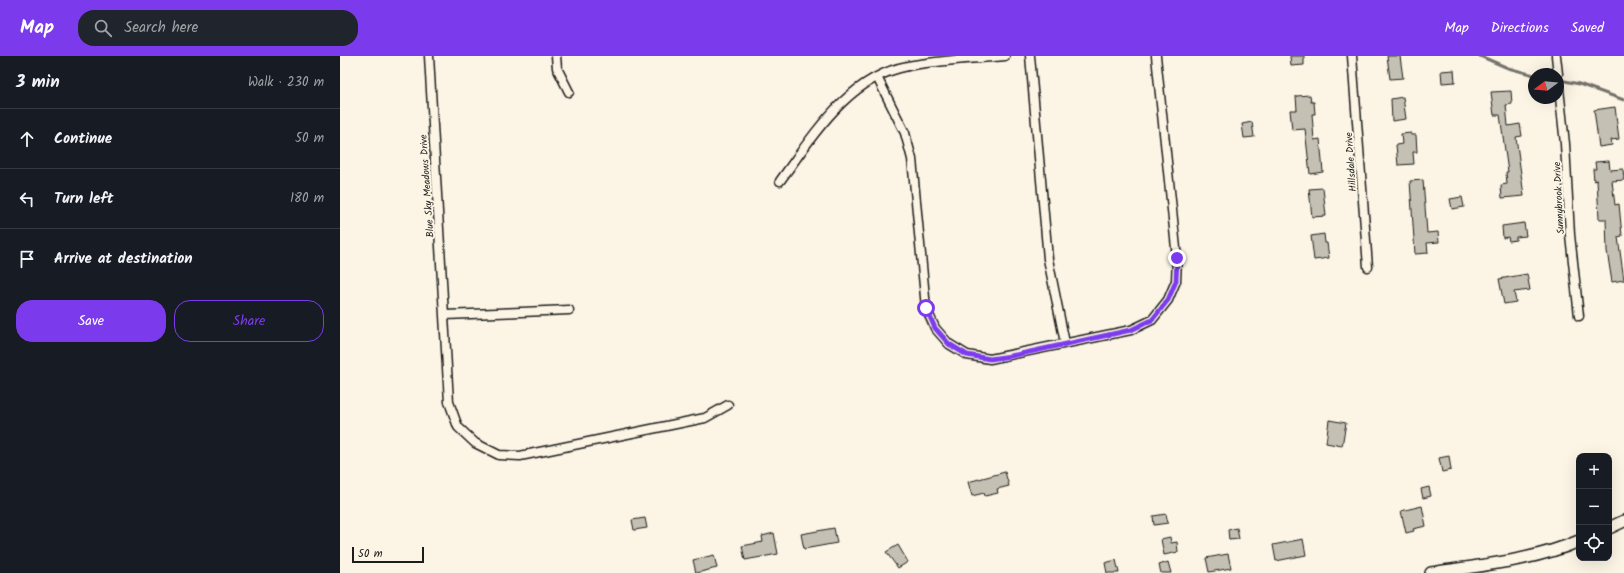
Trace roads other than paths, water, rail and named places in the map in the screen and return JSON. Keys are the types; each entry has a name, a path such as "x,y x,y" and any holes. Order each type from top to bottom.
{"main road":[{"path":"1612,527 1624,521"},
{"path":"1431,573 1533,556 1559,550 1576,542"}],"street":[{"name":"Blue Sky Meadows Drive","path":"429,56 445,315 445,365 449,402 458,427 475,443 499,455 520,456 705,418 728,404"},
{"path":"556,56 557,68 569,92"},
{"path":"780,181 811,139 847,96 877,77 906,66 1005,56"},
{"path":"1030,56 1048,259 1065,343"},
{"path":"877,77 905,133 912,159 926,308 935,328 949,344 967,355 990,359 1131,330 1152,320 1168,300 1176,281 1177,258 1156,56"},
{"name":"Hillsdale Drive","path":"1352,56 1368,267"},
{"path":"1556,56 1557,68"},
{"name":"Sunnybrook Drive","path":"1561,104 1565,144 1570,235 1579,316"},
{"path":"445,315 569,310"}],"waterway":[{"path":"1480,56 1508,68 1528,73"},
{"path":"1564,81 1579,84 1624,100"}]}
